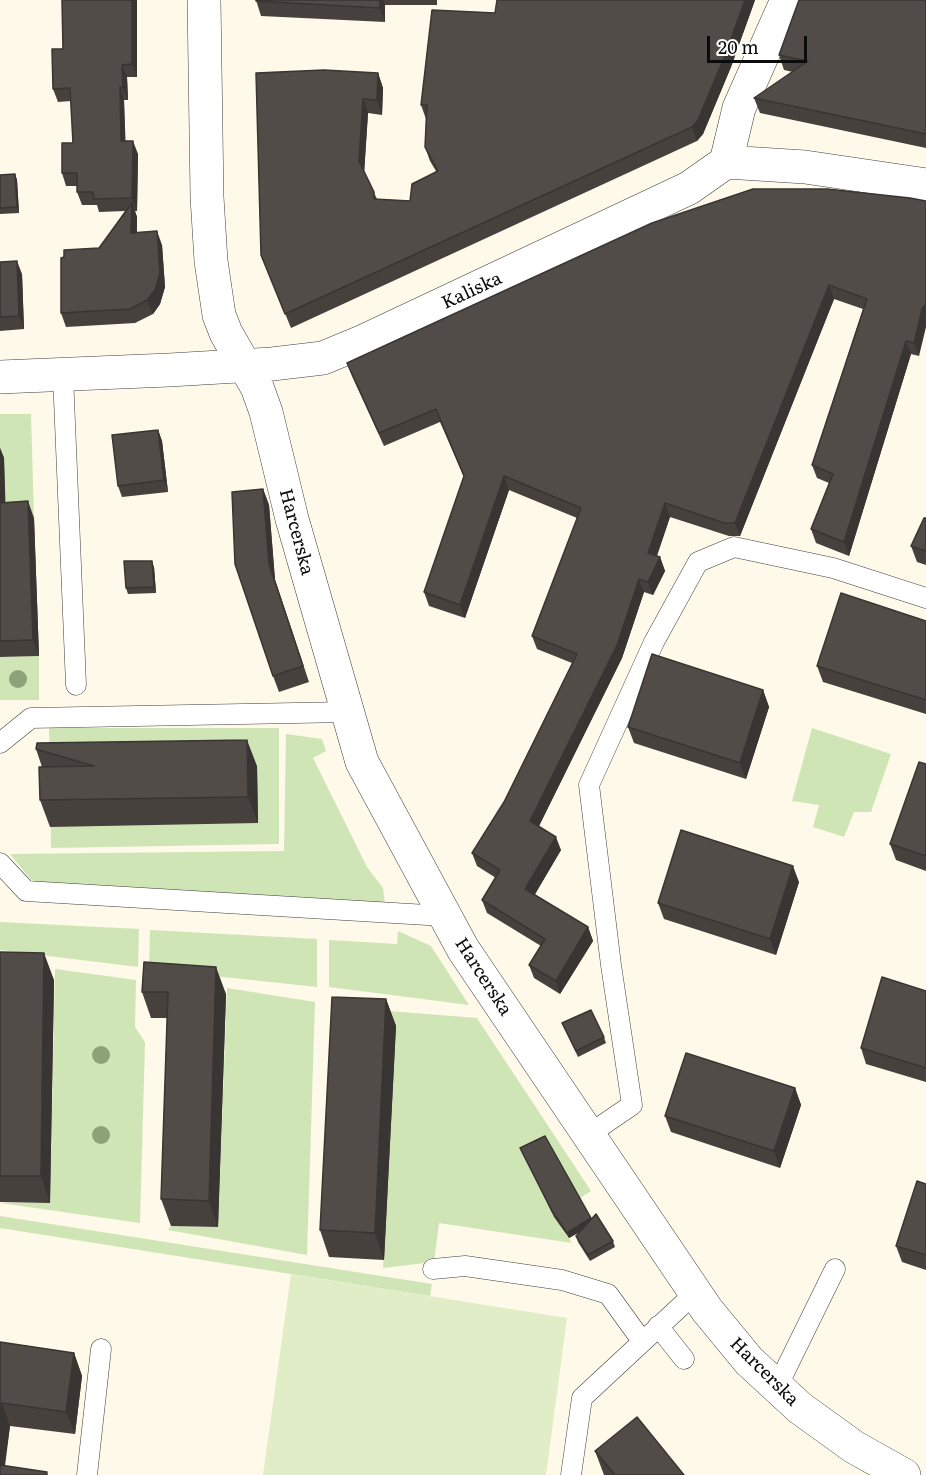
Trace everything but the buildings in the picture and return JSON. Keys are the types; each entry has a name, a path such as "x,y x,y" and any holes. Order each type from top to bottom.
{"street":[{"name":"Harcerska","path":"204,0 204,100 211,261 219,315 226,333 257,387 266,412 291,519 362,762 463,950 695,1293 749,1361 800,1408 854,1448 904,1475"},
{"path":"787,0 739,108 726,162 805,167 926,185"},
{"name":"Kaliska","path":"0,377 244,366 323,358 364,341 689,188 726,162"}],"lane":[{"path":"63,375 76,685"},
{"path":"588,1134 632,1105 610,965 589,785 654,642 698,562 735,547 833,568 926,598"},
{"path":"0,743 31,718 348,712"},
{"path":"0,863 26,891 444,916"},
{"path":"433,1269 465,1266 562,1280 608,1294 642,1341"},
{"path":"777,1387 835,1269"},
{"path":"571,1475 582,1398 695,1293"},
{"path":"658,1326 684,1359"},
{"path":"87,1475 101,1349"}],"green space":[{"path":"0,414 31,414 34,518 6,519 4,459 0,459"},
{"path":"39,656 39,700 0,700 0,657"},
{"path":"49,728 279,728 279,844 51,848"},
{"path":"812,728 891,754 871,812 854,812 844,837 813,827 819,805 792,801"},
{"path":"286,734 322,739 326,751 313,758 367,867 383,888 385,904 43,884 31,880 10,854 284,851"},
{"path":"0,922 139,929 138,967 0,950"},
{"path":"150,930 317,939 317,987 149,969"},
{"path":"398,931 431,946 469,1005 329,987 329,940 397,944"},
{"path":"55,969 136,980 135,1027 145,1042 140,1223 0,1203 50,1202"},
{"path":"227,988 315,1002 307,1255 168,1230 171,1226 218,1227"},
{"path":"389,1011 477,1018 591,1191 554,1215 572,1243 439,1223 434,1262 383,1268 396,1027"},
{"path":"0,1216 432,1284 430,1296 0,1228"},
{"path":"291,1274 567,1318 546,1475 263,1475"}]}
